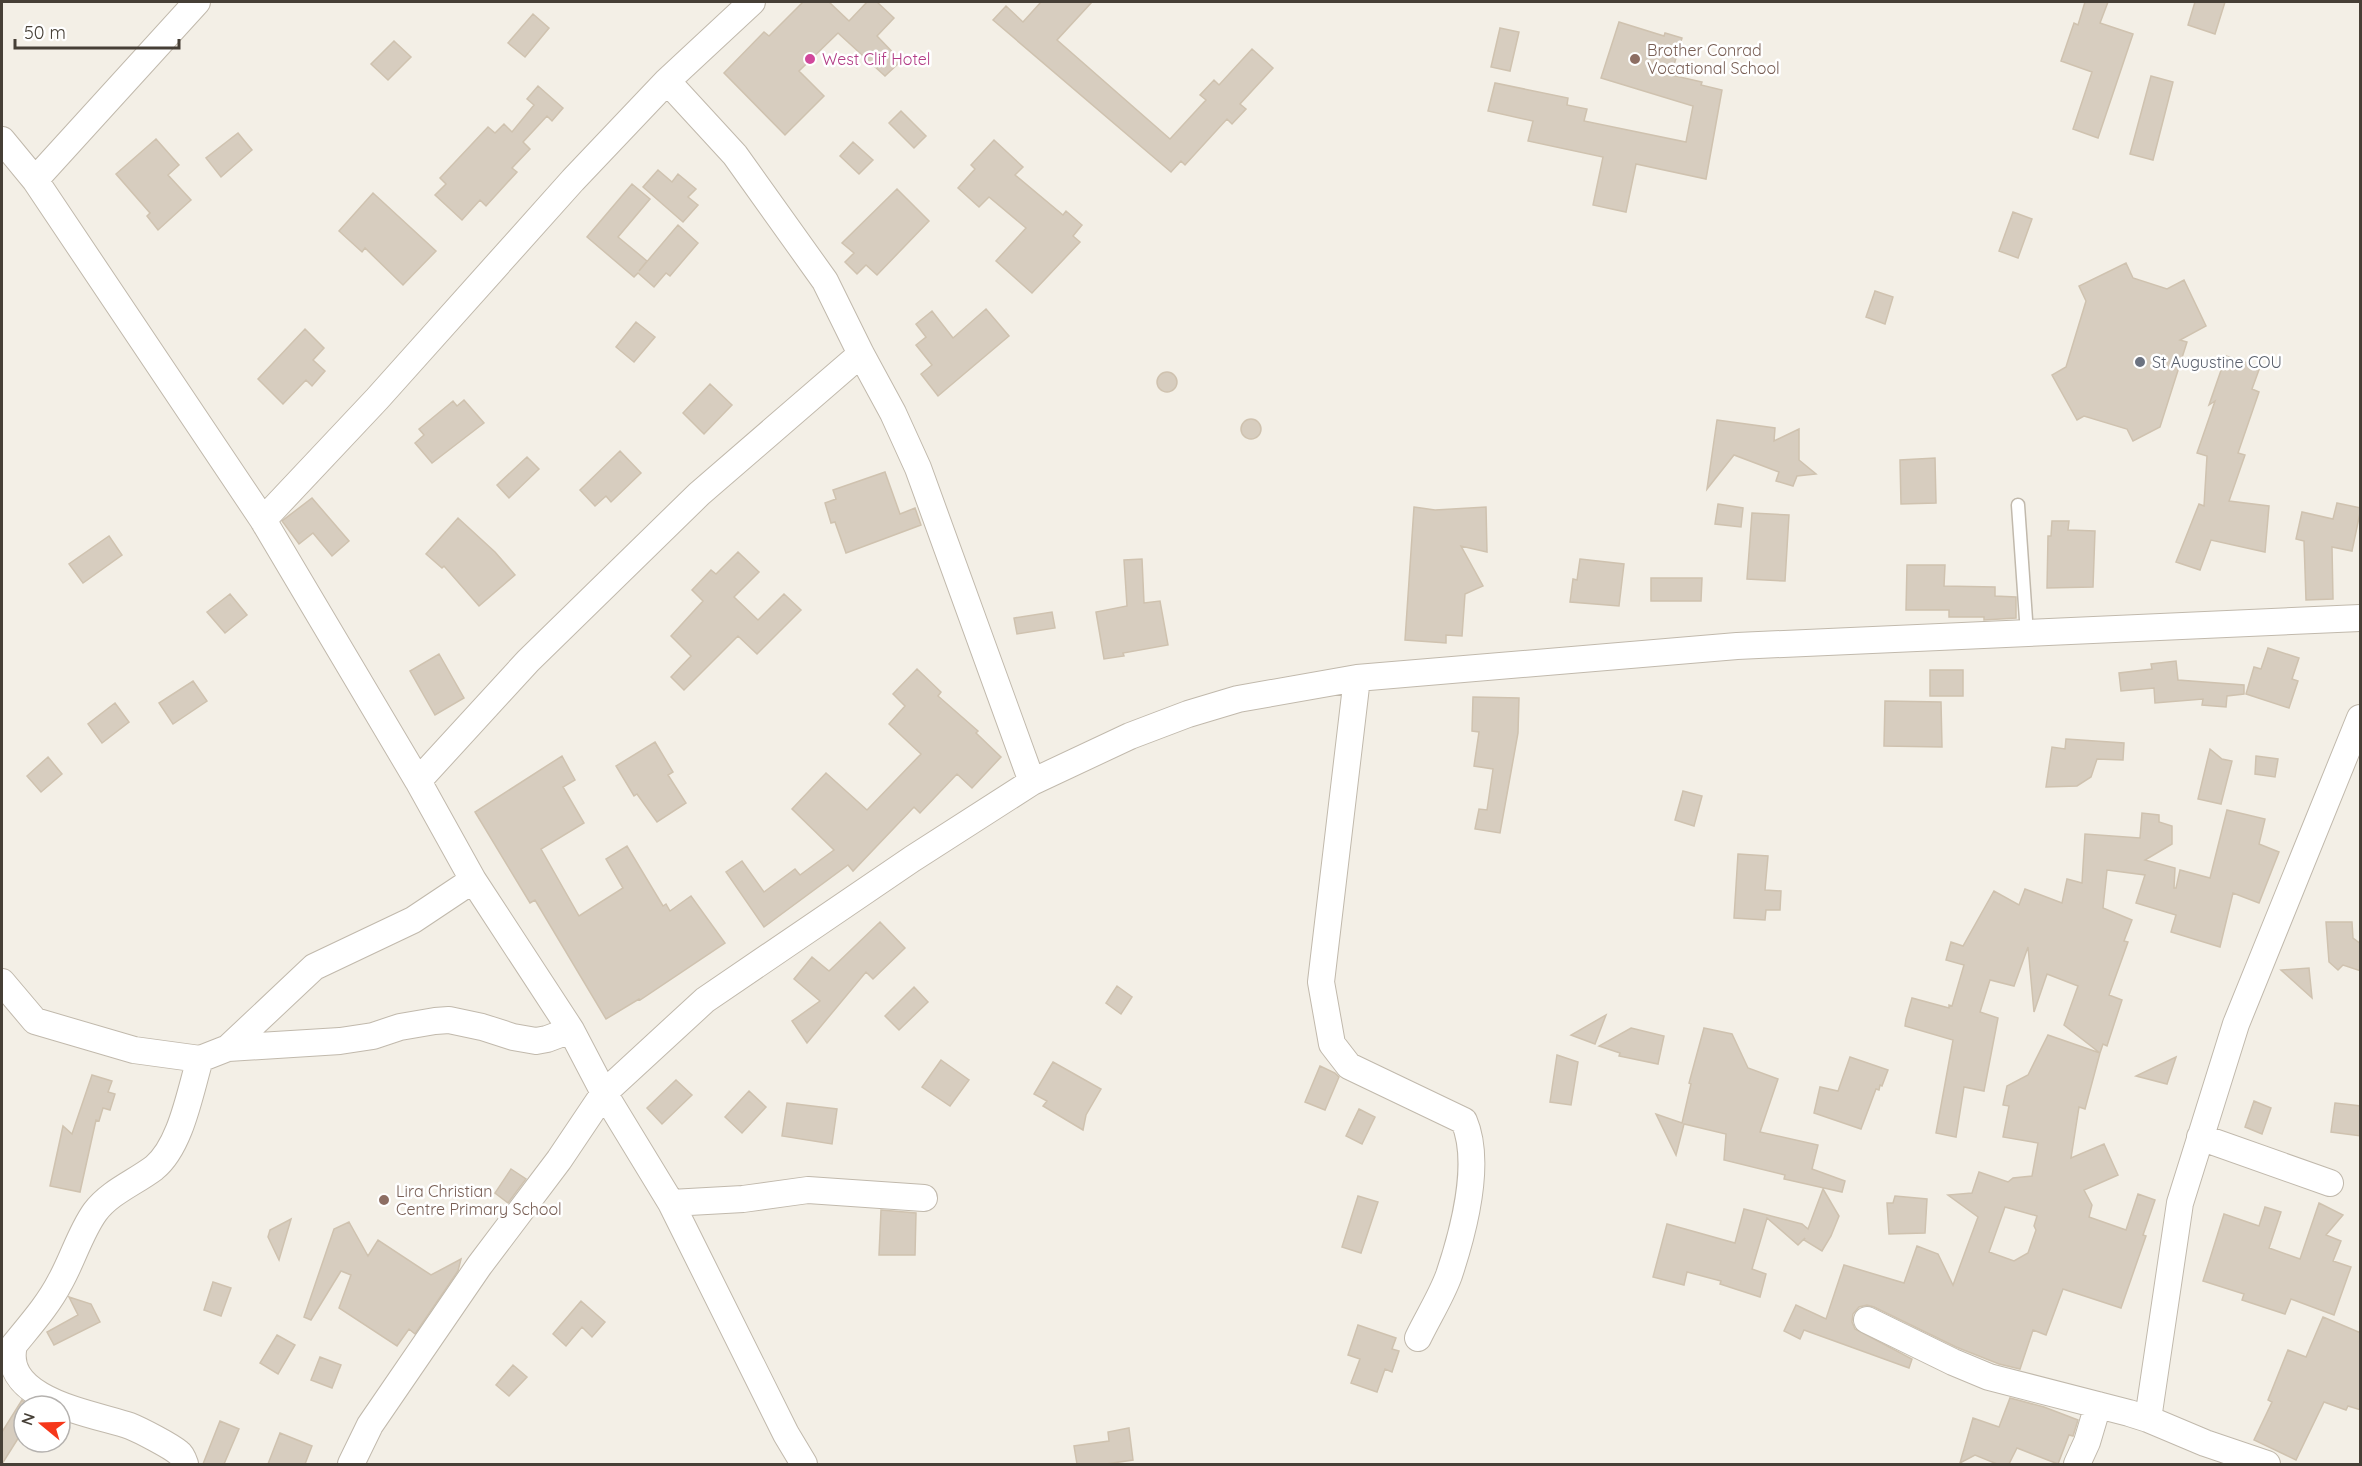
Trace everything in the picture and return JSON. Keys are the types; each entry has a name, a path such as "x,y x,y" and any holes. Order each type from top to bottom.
{"street":[{"path":"35,180 197,2"},
{"path":"263,520 376,399 573,180 667,81 752,2"},
{"path":"667,81 735,155 825,281 893,413 918,468 1032,782"},
{"path":"2,140 35,180 263,520 418,781 473,880 571,1030 604,1093 671,1203 786,1434 804,1464"},
{"path":"418,781 528,661 699,494 861,354"},
{"path":"351,1464 370,1425 479,1266 559,1160 604,1093 705,1000 912,859 1032,782 1130,736 1188,714 1238,699 1358,678 1737,646 2361,618"},
{"path":"1358,678 1321,982 1332,1044 1349,1066 1464,1121 1469,1132 1472,1170 1466,1210 1448,1276 1418,1338"},
{"path":"2148,1419 2180,1203 2200,1137 2236,1024 2361,718"},
{"path":"228,1048 314,967 413,920 473,880"},
{"path":"2,982 35,1021 135,1050 200,1059 228,1048 340,1041 373,1036 400,1027 435,1021 449,1020 536,1041 571,1030"},
{"path":"185,1464 180,1453 132,1427 66,1407 29,1390 17,1375 12,1352 14,1345 46,1306 93,1214 104,1200 155,1167 166,1154 177,1134 200,1059"},
{"path":"2200,1137 2330,1183"},
{"path":"671,1203 743,1199 808,1190 924,1198"},
{"path":"1867,1320 1980,1374 2148,1419 2205,1443 2267,1464"},
{"path":"2077,1464 2087,1442 2098,1405"}],"lane":[{"path":"2018,505 2027,634"}],"building":[{"path":"803,2 829,2 849,21 867,2 877,2 894,18 877,36 901,61 885,76 838,33 799,71 824,96 785,135 724,73 764,32 769,36"},
{"path":"1041,2 1092,2 1057,40 1170,139 1206,100 1200,95 1214,80 1219,85 1252,49 1273,68 1240,104 1246,109 1232,124 1227,119 1185,165 1181,161 1171,172 993,20 1006,6 1023,22"},
{"path":"2085,2 2108,2 2100,23 2133,34 2098,138 2073,129 2092,72 2061,61 2074,23 2078,25"},
{"path":"2195,2 2225,2 2215,34 2188,25"},
{"path":"533,14 549,28 525,57 508,43"},
{"path":"1619,22 1664,36 1665,33 1682,38 1671,75 1702,82 1701,85 1722,90 1706,179 1636,164 1626,212 1593,205 1603,157 1528,141 1533,121 1488,111 1495,83 1568,98 1567,105 1587,109 1584,121 1686,142 1693,106 1601,78"},
{"path":"1500,28 1519,32 1510,71 1491,67"},
{"path":"394,41 411,57 388,80 371,64"},
{"path":"2151,76 2173,82 2153,160 2130,154"},
{"path":"538,86 563,108 552,121 547,116 523,142 530,149 512,168 517,172 486,206 480,200 462,220 435,195 446,184 440,178 488,127 495,133 504,124 512,132 534,105 527,99"},
{"path":"901,111 926,136 914,148 889,123"},
{"path":"238,133 252,150 221,177 206,158"},
{"path":"156,139 179,165 168,175 191,200 158,230 147,216 150,213 116,174"},
{"path":"994,140 1023,167 1015,175 1063,215 1066,211 1082,225 1073,236 1080,242 1032,293 996,261 1026,228 989,197 979,207 958,188 975,169 971,165"},
{"path":"853,142 873,160 859,174 840,156"},
{"path":"658,170 672,182 678,174 696,189 688,197 698,205 683,222 643,187"},
{"path":"632,184 650,199 618,237 647,261 639,271 678,225 698,243 670,276 666,273 654,287 638,273 634,277 587,237"},
{"path":"897,189 929,221 877,275 866,265 857,274 845,262 854,253 842,243"},
{"path":"373,193 436,251 403,285 365,248 362,252 339,231"},
{"path":"2013,212 2032,219 2018,258 1999,251"},
{"path":"2126,263 2133,278 2167,289 2184,280 2206,326 2180,340 2187,342 2160,427 2133,441 2127,429 2084,416 2077,420 2052,375 2066,367 2086,301 2079,286"},
{"path":"1875,291 1893,297 1885,324 1866,317"},
{"path":"986,309 1009,336 938,396 921,374 932,365 916,345 926,337 916,324 932,311 953,338"},
{"path":"636,322 655,337 634,362 616,347"},
{"path":"305,329 324,348 313,360 325,371 312,386 306,380 283,404 258,379"},
{"path":"2226,356 2260,367 2252,389 2259,392 2238,453 2245,455 2229,501 2269,506 2265,552 2211,540 2200,570 2176,562 2199,504 2204,506 2207,456 2197,453 2215,401 2209,405"},
{"path":"1167,372 1174,375 1177,382 1174,389 1167,392 1160,389 1157,382 1160,375"},
{"path":"710,384 732,405 704,434 683,413"},
{"path":"464,400 484,423 432,463 415,443 424,435 419,429 453,401 457,406"},
{"path":"1247,419 1255,419 1261,425 1261,433 1255,439 1247,439 1241,433 1241,425"},
{"path":"1717,420 1775,428 1774,441 1799,429 1799,460 1816,474 1797,476 1793,486 1776,481 1779,472 1734,455 1707,489"},
{"path":"620,451 641,473 611,502 606,496 595,506 580,490"},
{"path":"527,457 539,469 509,498 497,485"},
{"path":"1935,458 1936,503 1901,504 1900,460"},
{"path":"885,472 900,514 915,508 921,525 846,553 835,522 831,523 825,503 836,499 833,490"},
{"path":"312,498 349,541 332,556 313,533 299,544 282,521"},
{"path":"2337,503 2361,508 2352,551 2332,547 2333,599 2306,600 2304,541 2296,539 2302,512 2333,519"},
{"path":"1718,504 1743,508 1741,527 1715,524"},
{"path":"1414,507 1435,510 1486,507 1487,552 1461,546 1483,586 1465,594 1462,636 1446,635 1446,643 1405,640"},
{"path":"1752,513 1789,515 1785,581 1747,579"},
{"path":"458,518 495,552 515,575 479,606 444,566 442,568 426,554"},
{"path":"2052,521 2069,521 2068,530 2095,531 2093,587 2047,588 2048,536 2051,536"},
{"path":"109,536 122,555 83,583 69,564"},
{"path":"738,552 759,572 734,597 758,620 784,594 801,610 757,654 738,636 684,690 671,677 691,656 671,636 703,601 692,590 711,570 716,574"},
{"path":"1142,559 1144,603 1160,601 1168,645 1123,653 1124,656 1104,659 1096,612 1127,606 1124,560"},
{"path":"1580,559 1624,564 1619,606 1570,602 1573,579 1577,580"},
{"path":"1907,565 1945,565 1944,586 1995,587 1995,596 2016,597 2016,618 1984,620 1984,617 1949,617 1949,610 1906,610"},
{"path":"1651,578 1702,578 1701,601 1651,601"},
{"path":"230,594 247,615 225,633 207,612"},
{"path":"1052,612 1055,628 1017,634 1014,618"},
{"path":"2268,648 2299,658 2292,679 2298,681 2289,708 2246,694 2254,667 2261,669"},
{"path":"439,654 464,698 435,715 410,671"},
{"path":"2176,661 2178,680 2244,685 2244,694 2227,696 2226,707 2202,705 2203,699 2155,703 2154,688 2121,691 2119,673 2152,669 2151,664"},
{"path":"917,669 941,692 938,696 978,731 976,733 1001,757 972,788 957,774 920,813 914,807 853,871 848,865 764,927 726,872 742,861 764,892 795,869 800,875 834,850 792,809 826,773 867,810 921,754 889,724 905,706 893,694"},
{"path":"1930,670 1963,670 1963,696 1930,696"},
{"path":"193,681 207,701 173,724 159,703"},
{"path":"1473,697 1519,698 1518,733 1500,833 1475,829 1479,809 1487,810 1493,769 1474,766 1479,732 1472,731"},
{"path":"1885,701 1941,702 1942,747 1884,746"},
{"path":"115,703 129,722 102,743 88,724"},
{"path":"2066,739 2124,743 2123,760 2097,759 2091,777 2077,786 2046,787 2052,747 2065,749"},
{"path":"655,742 673,772 668,775 686,803 657,822 637,794 634,796 616,766"},
{"path":"2210,749 2222,759 2232,761 2221,804 2198,799"},
{"path":"562,756 575,780 563,787 584,823 541,849 579,916 623,888 606,859 627,846 663,906 666,904 670,911 691,896 725,943 640,1000 606,1019 535,900 530,903 475,812"},
{"path":"2256,756 2278,759 2275,777 2255,774"},
{"path":"48,757 62,774 41,792 27,776"},
{"path":"1683,791 1702,796 1694,826 1675,820"},
{"path":"2227,810 2265,819 2259,844 2279,852 2259,903 2233,893 2220,947 2171,932 2176,915 2136,903 2145,875 2107,870 2103,908 2132,920 2124,941 2128,942 2109,995 2122,1000 2107,1046 2103,1044 2100,1053 2064,1025 2078,986 2047,974 2034,1012 2028,947 2014,986 1990,980 1980,1012 1998,1018 1984,1091 1964,1087 1956,1137 1936,1133 1953,1040 1905,1026 1906,1019 1912,998 1949,1008 1949,1005 1952,1006 1964,965 1946,960 1951,942 1963,946 1994,891 2019,905 2025,889 2062,903 2067,879 2082,883 2085,834 2140,838 2142,813 2159,815 2159,822 2172,826 2172,844 2145,860 2175,868 2174,888 2176,888 2180,870 2210,878"},
{"path":"1738,854 1768,856 1765,890 1781,891 1780,910 1766,910 1765,920 1734,918"},
{"path":"880,922 905,948 873,979 866,972 807,1043 792,1021 820,1001 794,979 812,957 829,971"},
{"path":"2326,922 2352,922 2353,938 2361,944 2361,971 2343,965 2338,970 2329,962"},
{"path":"2309,968 2312,998 2281,970"},
{"path":"1117,986 1132,997 1121,1014 1106,1003"},
{"path":"914,987 928,1002 899,1030 885,1016"},
{"path":"1606,1015 1595,1044 1571,1035"},
{"path":"1631,1028 1664,1036 1658,1064 1619,1056 1620,1053 1599,1046"},
{"path":"1704,1028 1732,1034 1748,1068 1778,1079 1760,1132 1818,1145 1812,1169 1845,1181 1842,1192 1784,1179 1785,1175 1724,1160 1726,1134 1684,1124 1676,1155 1656,1114 1682,1123 1691,1084 1689,1083"},
{"path":"2048,1035 2100,1053 2085,1109 2079,1107 2071,1158 2104,1144 2118,1175 2084,1190 2092,1205 2089,1217 2126,1230 2138,1194 2155,1200 2143,1235 2146,1236 2121,1308 2063,1289 2046,1335 2033,1330 2020,1369 1999,1364 1956,1347 1867,1305 1859,1307 1853,1314 1852,1322 1855,1329 1912,1359 1909,1368 1804,1330 1800,1339 1784,1331 1796,1305 1826,1319 1844,1265 1904,1283 1917,1246 1938,1254 1953,1285 1978,1217 1948,1195 1972,1193 1979,1172 2008,1182 2013,1178 2032,1176 2038,1143 2003,1137 2009,1106 2003,1105 2007,1086 2028,1075","holes":["2005,1207 2037,1216 2034,1226 2036,1230 2028,1253 2014,1261 1989,1252"]},
{"path":"1557,1055 1578,1062 1571,1105 1550,1102"},
{"path":"1850,1057 1888,1070 1882,1086 1880,1085 1879,1090 1876,1089 1861,1129 1814,1113 1820,1087 1838,1091"},
{"path":"2176,1057 2167,1084 2136,1076"},
{"path":"941,1060 969,1080 950,1106 922,1087"},
{"path":"1053,1062 1101,1089 1086,1115 1083,1130 1043,1106 1047,1101 1034,1094"},
{"path":"1320,1066 1339,1077 1325,1110 1305,1102"},
{"path":"92,1075 112,1081 108,1092 115,1094 110,1110 103,1108 99,1121 96,1120 80,1192 50,1186 63,1126 72,1134"},
{"path":"676,1080 692,1095 662,1124 647,1108"},
{"path":"749,1091 766,1107 742,1133 725,1117"},
{"path":"2254,1101 2271,1108 2262,1134 2245,1127"},
{"path":"787,1103 837,1109 832,1144 782,1136"},
{"path":"2335,1103 2361,1106 2361,1136 2331,1132"},
{"path":"1359,1109 1375,1117 1362,1144 1346,1136"},
{"path":"511,1169 526,1179 508,1203 495,1193"},
{"path":"1823,1189 1839,1216 1822,1251 1804,1240 1805,1238 1798,1245 1767,1218 1752,1269 1766,1274 1760,1297 1720,1284 1721,1281 1687,1272 1684,1285 1653,1277 1667,1224 1735,1243 1744,1209 1802,1224 1808,1229"},
{"path":"1358,1196 1378,1202 1361,1253 1342,1247"},
{"path":"1895,1196 1927,1199 1925,1233 1889,1234 1887,1203 1893,1203"},
{"path":"2319,1203 2343,1215 2326,1235 2341,1241 2333,1261 2351,1267 2334,1315 2291,1299 2285,1314 2242,1300 2244,1294 2203,1281 2224,1214 2259,1226 2265,1207 2281,1212 2269,1248 2300,1259"},
{"path":"881,1210 916,1213 915,1255 879,1255"},
{"path":"291,1219 279,1260 268,1237 270,1230"},
{"path":"349,1222 368,1256 378,1240 431,1275 461,1259 458,1271 415,1334 409,1329 397,1346 339,1308 351,1275 341,1271 311,1320 304,1317 334,1229"},
{"path":"213,1282 231,1288 221,1316 204,1310"},
{"path":"69,1297 91,1304 100,1322 54,1345 47,1332 78,1315"},
{"path":"581,1301 605,1322 592,1337 582,1327 566,1346 553,1334"},
{"path":"2323,1317 2361,1333 2361,1410 2348,1406 2346,1410 2324,1402 2296,1460 2254,1440 2272,1402 2268,1400 2288,1350 2306,1357"},
{"path":"1358,1325 1396,1338 1392,1349 1399,1351 1392,1372 1385,1369 1377,1392 1351,1383 1360,1359 1348,1355"},
{"path":"277,1335 295,1345 278,1374 260,1363"},
{"path":"320,1357 341,1365 332,1388 311,1380"},
{"path":"513,1365 527,1377 509,1396 496,1385"},
{"path":"2010,1398 2044,1407 2078,1420 2073,1436 2069,1435 2058,1464 2017,1448 2009,1464 1997,1464 1975,1455 1960,1463 1973,1418 1999,1427"},
{"path":"12,1416 12,1448 2,1464 2,1432"},
{"path":"220,1421 239,1429 224,1464 203,1464"},
{"path":"1129,1428 1133,1460 1106,1464 1077,1464 1074,1446 1109,1441 1108,1432"},
{"path":"280,1433 312,1446 305,1464 268,1464"}],"place":[{"name":"West Clif Hotel","path":"810,59"},
{"name":"Brother Conrad Vocational School","path":"1635,59"},
{"name":"St Augustine COU","path":"2140,362"},
{"name":"Lira Christian Centre Primary School","path":"384,1200"}]}
